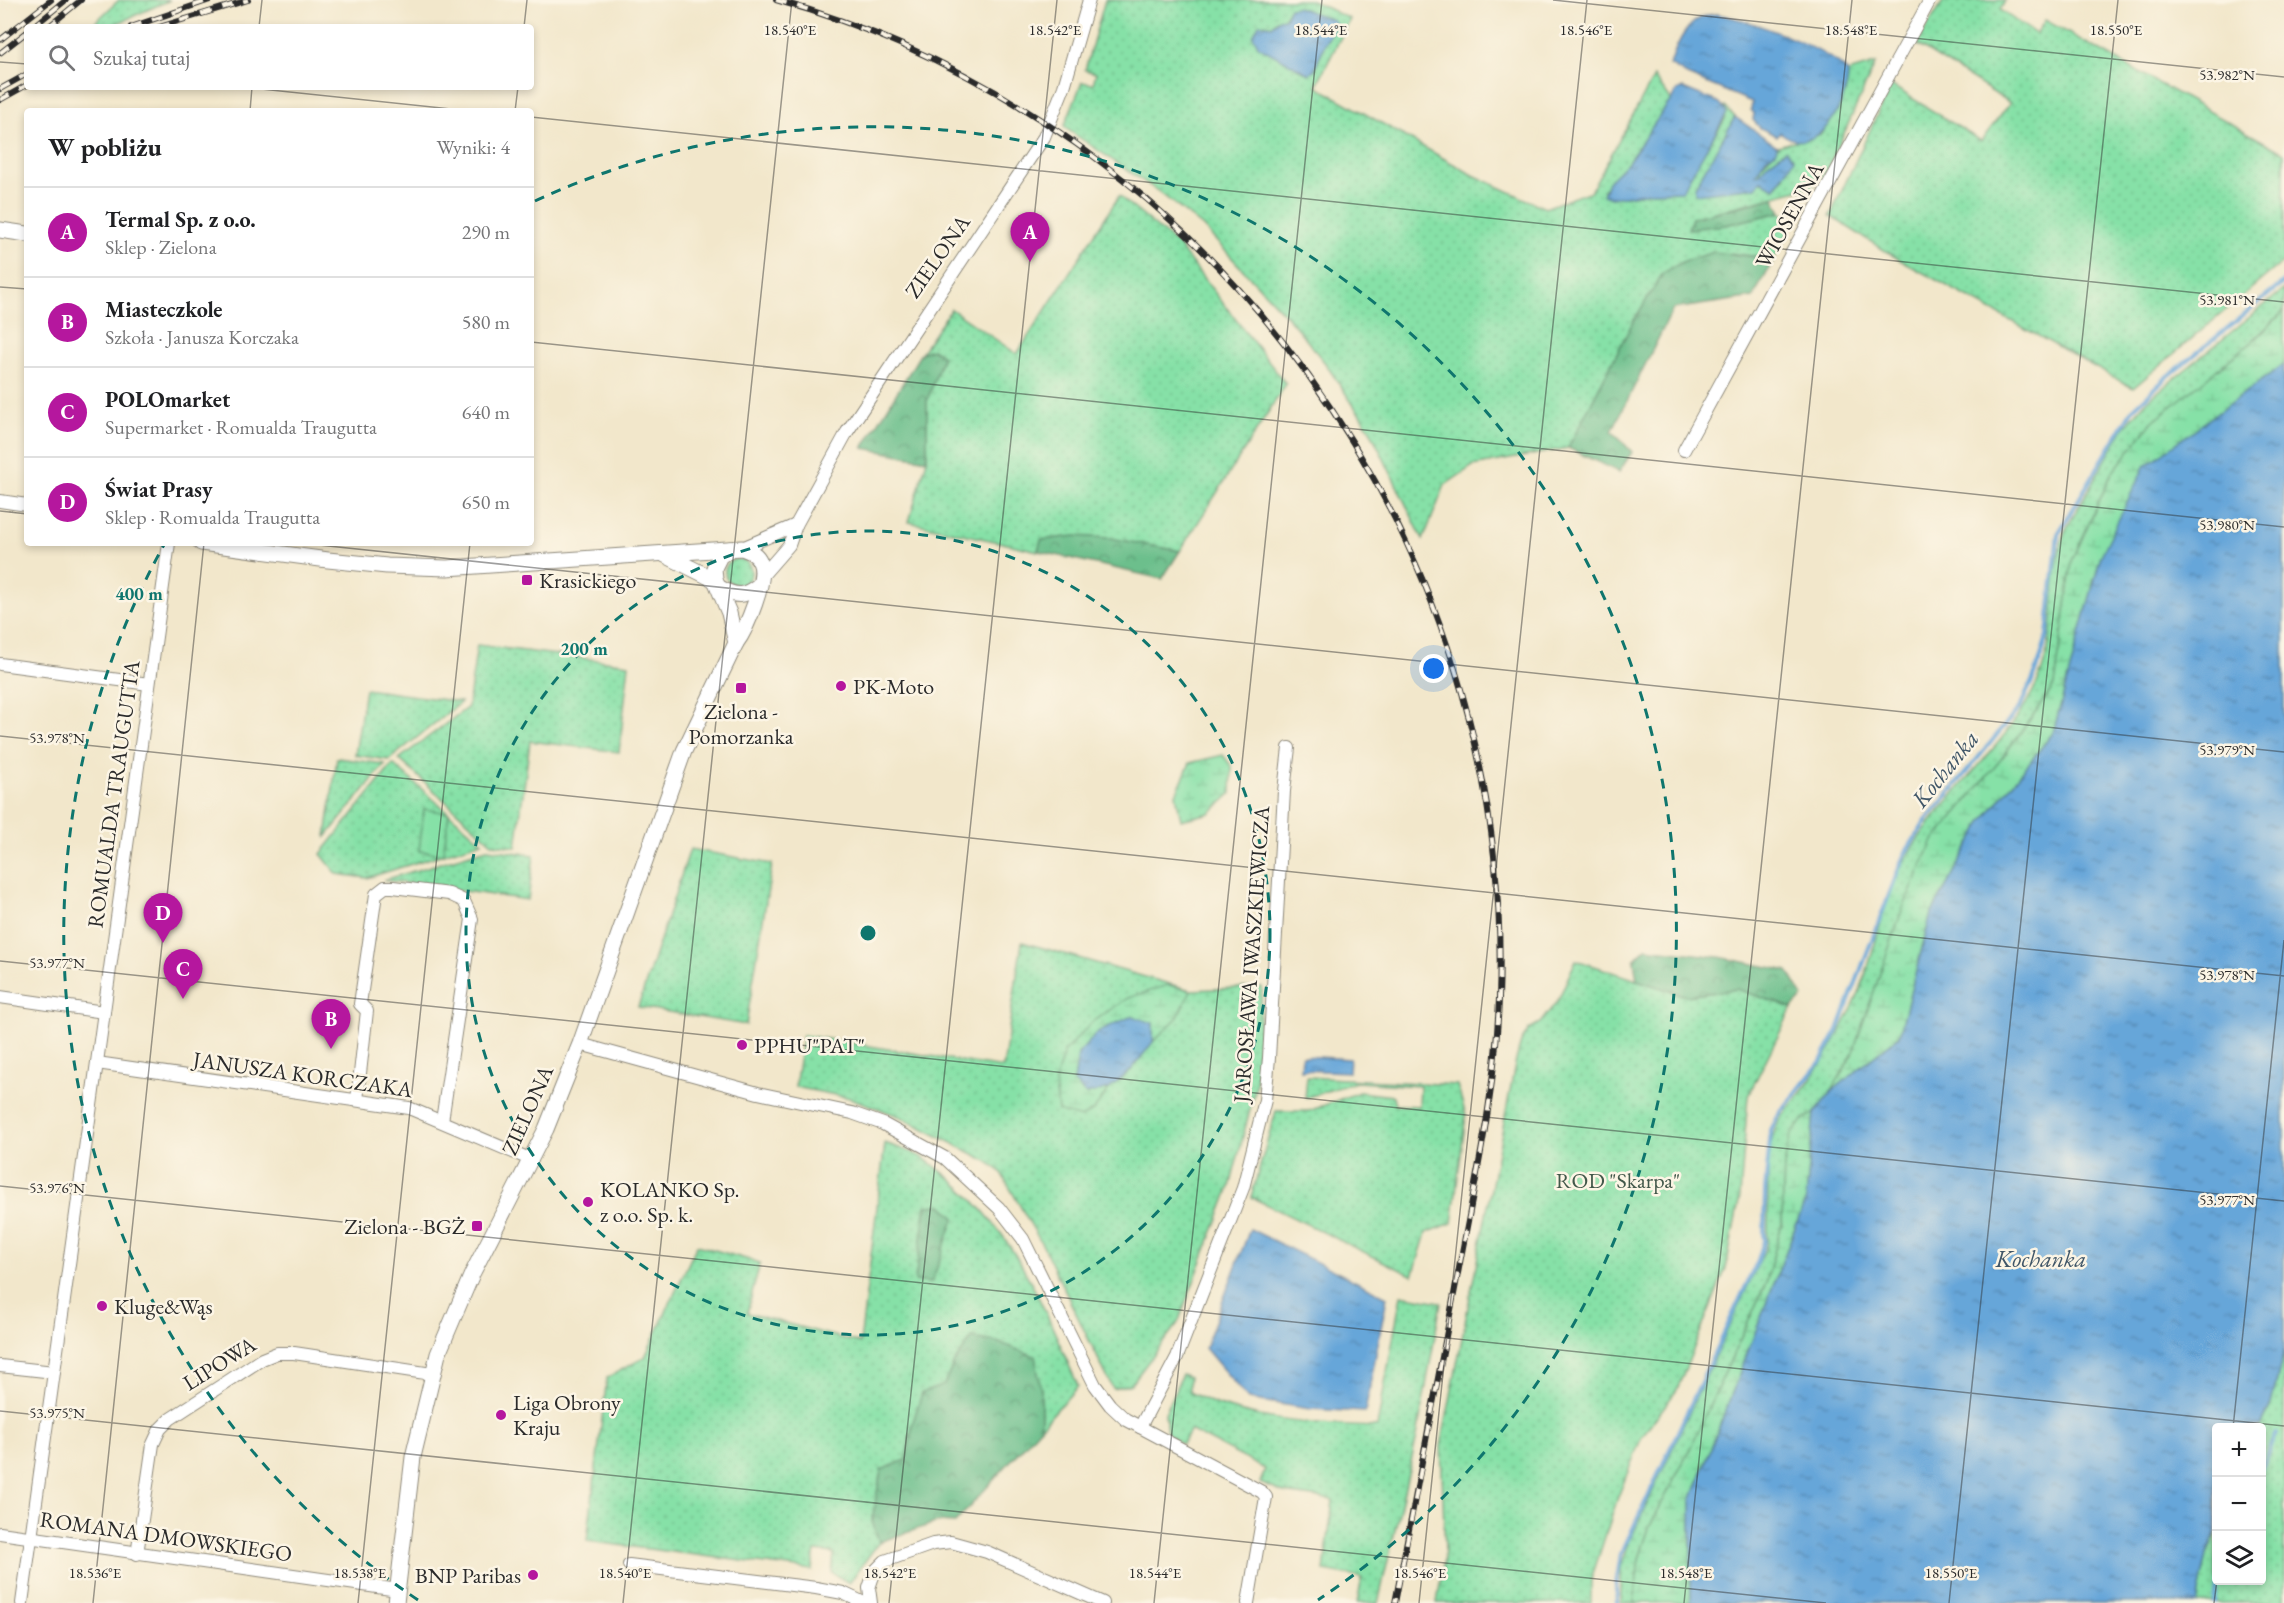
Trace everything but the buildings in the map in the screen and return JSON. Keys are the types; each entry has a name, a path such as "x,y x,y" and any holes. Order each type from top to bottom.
{"street":[{"name":"ZIELONA","path":"397,1596 413,1457 432,1374 458,1303 532,1160 580,1044 684,751 736,643 745,631 760,581 789,545 796,525 873,392 1044,137 1064,87 1089,0"},
{"name":"WIOSENNA","path":"1684,450 1930,0"},
{"path":"0,230 24,234"},
{"path":"0,501 24,505"},
{"path":"736,643 714,568 720,556 796,525"},
{"name":"ROMUALDA TRAUGUTTA","path":"22,1603 169,546"},
{"path":"223,546 387,566 447,568 665,555 692,550 736,548 753,553 761,563 760,581 747,595 733,596 718,584 665,555"},
{"path":"0,664 149,684"},
{"name":"JAROSŁAWA IWASZKIEWICZA","path":"1140,1427 1177,1357 1239,1196 1265,1100 1284,790 1289,748"},
{"path":"357,1100 367,1011 360,1005 376,894 384,887 393,886 449,894 464,901 472,919 442,1121"},
{"path":"0,997 104,1012"},
{"path":"580,1044 758,1093 852,1113 912,1138 945,1158 999,1208 1023,1239 1095,1385 1110,1405 1140,1427 1262,1492 1266,1497 1248,1603"},
{"name":"JANUSZA KORCZAKA","path":"97,1063 409,1108 532,1160"},
{"name":"LIPOWA","path":"137,1554 153,1444 160,1429 170,1419 262,1359 277,1353 294,1353 432,1374"},
{"path":"0,1366 54,1372"},
{"name":"ROMANA DMOWSKIEGO","path":"0,1533 397,1596"},
{"path":"871,1603 869,1588 876,1570 885,1561 933,1544 951,1542 987,1552 1103,1603"},
{"path":"629,1565 816,1588 843,1593 864,1603"}],"green space":[{"path":"119,0 170,0 116,24 93,24"},
{"path":"1105,0 1311,0 1350,19 1316,86 1471,174 1545,208 1591,191 1654,77 1671,100 1628,162 1603,190 1611,198 1651,192 1682,191 1693,169 1725,119 1725,107 1735,117 1695,187 1701,192 1748,188 1761,181 1778,185 1789,168 1784,151 1767,164 1759,174 1756,174 1777,146 1821,134 1835,114 1848,72 1875,64 1828,169 1813,186 1692,218 1689,228 1725,225 1781,212 1793,223 1774,259 1731,253 1634,320 1568,448 1473,466 1445,485 1423,540 1369,428 1325,363 1292,322 1203,227 1159,192 1064,127 1082,82 1093,84 1096,73 1085,70","holes":["1287,12 1334,29 1325,43 1315,69 1304,72 1297,68 1265,24 1272,26 1277,20 1285,18"]},
{"path":"1944,0 2005,0 2000,10 2036,34 2045,20 2284,153 2284,261 2133,388 1900,260 1830,216 1891,85 1981,141 2010,103 1916,44"},
{"path":"1119,196 1177,244 1286,384 1180,551 1128,542 1076,538 1041,540 1038,551 909,522 927,460 927,401 933,380 932,349 921,353 951,309 1017,354"},
{"path":"1774,198 1781,212 1725,225 1688,229 1692,218"},
{"path":"1714,252 1774,259 1753,297 1673,309 1612,431 1632,452 1619,472 1568,448 1634,320 1663,273 1684,261"},
{"path":"2284,289 2284,311 2112,473 2072,561 2055,685 2002,758 1876,989 1852,1055 1831,1092 1814,1114 1803,1119 1784,1165 1782,1224 1766,1283 1689,1451 1649,1528 1639,1559 1634,1603 1621,1603 1621,1567 1628,1545 1766,1247 1769,1158 1775,1130 1821,1063 1854,1004 1892,887 1910,851 1939,811 2004,735 2032,693 2047,652 2056,571 2065,531 2125,426 2148,400"},
{"path":"2284,311 2284,364 2248,392 2101,556 2053,733 1982,822 1931,914 1899,1036 1831,1092 1852,1055 1901,913 1932,843 2002,758 2055,685 2072,561 2112,473 2153,421 2259,336"},
{"path":"932,349 943,356 927,401 927,460 863,448 921,353"},
{"path":"1075,536 1110,538 1180,551 1162,579 1038,551 1041,540"},
{"path":"738,559 747,563 751,572 747,581 738,585 729,581 725,572 729,563"},
{"path":"477,645 629,664 619,752 530,741 516,847 493,844 399,759 468,707"},
{"path":"365,689 461,702 389,760 355,755"},
{"path":"1223,755 1232,767 1231,794 1210,813 1181,820 1176,794 1190,763"},
{"path":"337,758 385,764 326,837"},
{"path":"393,764 482,842 367,878 337,874 321,854"},
{"path":"424,809 449,813 443,854 419,851"},
{"path":"487,849 534,855 528,900 384,880"},
{"path":"690,849 772,864 746,1025 638,1007"},
{"path":"1022,942 1191,990 1262,987 1256,1086 1230,1187 1178,1323 1131,1384 1113,1389 1043,1246 1000,1171 985,1160 901,1117 850,1098 795,1087 803,1035 1003,1068"},
{"path":"1646,948 1719,957 1788,971 1803,997 1792,1008 1737,989 1686,996 1637,980 1634,960"},
{"name":"ROD \"Skarpa\"","path":"1576,960 1686,996 1737,989 1792,1008 1748,1096 1740,1196 1726,1268 1677,1390 1642,1436 1618,1497 1591,1580 1591,1603 1437,1603 1445,1552 1441,1446 1516,1060 1521,1042 1529,1029 1540,1023 1558,1000"},
{"path":"1168,985 1191,990 1178,1017 1153,1042 1153,1023 1099,1031 1078,1054 1074,1082 1086,1094 1109,1089 1094,1110 1081,1118 1058,1111 1055,1081 1064,1052 1092,1022 1128,998"},
{"path":"1307,1077 1457,1085 1466,1115 1452,1223 1426,1233 1413,1276 1251,1197 1276,1111 1309,1111 1359,1092 1393,1096 1395,1105 1419,1106 1420,1086 1356,1082 1305,1098"},
{"path":"1814,1114 1806,1199 1691,1501 1691,1603 1634,1603 1639,1559 1649,1528 1689,1451 1766,1283 1782,1224 1784,1165 1790,1137 1803,1119"},
{"path":"885,1143 923,1158 953,1180 1000,1231 1034,1289 1078,1386 1041,1427 1041,1390 954,1363 944,1385 913,1422 906,1460 872,1521 879,1542 849,1583 832,1573 834,1553 815,1551 812,1570 587,1541 607,1378 645,1357 697,1245 760,1263 747,1313 860,1343","holes":["926,1206 954,1218 945,1240 915,1281"]},
{"path":"942,1205 955,1218 938,1267 931,1283 915,1281 926,1206"},
{"path":"1401,1295 1441,1302 1417,1436 1378,1603 1357,1603 1362,1578 1324,1571 1333,1500 1284,1493 1260,1483 1265,1469 1190,1430 1182,1444 1167,1434 1165,1413 1182,1374 1189,1377 1189,1392 1233,1409 1305,1423 1377,1427"},
{"path":"972,1338 997,1342 1035,1356 1041,1390 1041,1427 955,1523 938,1522 879,1542 872,1521 881,1470 906,1460 913,1422 922,1393 944,1385 954,1363"},
{"path":"2284,1351 2284,1603 2197,1603 2207,1554 2212,1542 2212,1585 2266,1585 2266,1423 2263,1423 2271,1404"}],"water":[{"path":"1297,7 1333,20 1336,24 1325,43 1315,69 1309,74 1259,47 1253,36 1259,24 1272,26 1279,19 1285,18 1290,8"},
{"path":"1716,14 1748,22 1805,44 1848,72 1843,99 1828,125 1818,135 1806,140 1793,140 1780,132 1777,136 1760,128 1753,120 1752,102 1687,75 1670,65 1685,31 1698,19"},
{"path":"1683,88 1720,103 1727,113 1682,191 1651,192 1611,198 1603,195 1608,182 1628,162 1677,91"},
{"path":"1735,117 1777,146 1776,152 1766,158 1756,174 1759,174 1767,164 1786,150 1794,159 1792,163 1775,188 1761,181 1756,187 1695,194 1695,187"},
{"name":"Kochanka","path":"2284,364 2284,1351 2271,1404 2263,1423 2212,1423 2212,1542 2207,1554 2197,1603 1691,1603 1691,1501 1806,1199 1814,1114 1831,1092 1899,1036 1931,914 1982,822 2053,733 2101,556 2144,467"},
{"path":"1132,1016 1153,1023 1153,1042 1132,1069 1109,1089 1085,1094 1074,1082 1078,1054 1099,1031"},
{"path":"1302,1056 1350,1059 1349,1072 1301,1070"},
{"path":"1250,1229 1387,1297 1365,1412 1310,1409 1248,1399 1205,1348"}],"waterway":[{"name":"Kochanka","path":"1617,1603 1616,1585 1621,1554 1758,1260 1764,1241 1765,1190 1771,1130 1780,1113 1821,1061 1838,1030 1904,855 1925,822 2020,707 2037,670 2047,636 2058,534 2132,410 2166,378 2284,282"},
{"path":"2266,1459 2277,1433"},
{"path":"2215,1603 2217,1585"}],"railway":[{"path":"0,40 51,0"},
{"path":"37,24 66,0"},
{"path":"52,24 81,0"},
{"path":"140,24 210,0"},
{"path":"169,24 248,0"},
{"path":"776,0 934,59 1076,144 1202,250 1308,375 1393,516 1455,669 1491,830 1499,998 1497,1032 1490,1100 1395,1603"},
{"path":"0,53 24,34"},
{"path":"0,89 24,76"},
{"path":"0,100 24,87"}],"place":[{"name":"Termal Sp. z o.o.","path":"1030,262"},
{"name":"Krasickiego","path":"527,580"},
{"name":"PK-Moto","path":"841,686"},
{"name":"Zielona - Pomorzanka","path":"741,688"},
{"name":"Świat Prasy","path":"163,943"},
{"name":"POLOmarket","path":"183,999"},
{"name":"PPHU\"PAT\"","path":"742,1045"},
{"name":"Miasteczkole","path":"331,1049"},
{"name":"KOLANKO Sp. z o.o. Sp. k.","path":"588,1202"},
{"name":"Zielona - BGŻ","path":"477,1226"},
{"name":"Kluge&Wąs","path":"102,1306"},
{"name":"Liga Obrony Kraju","path":"501,1415"},
{"name":"BNP Paribas","path":"533,1575"}]}
